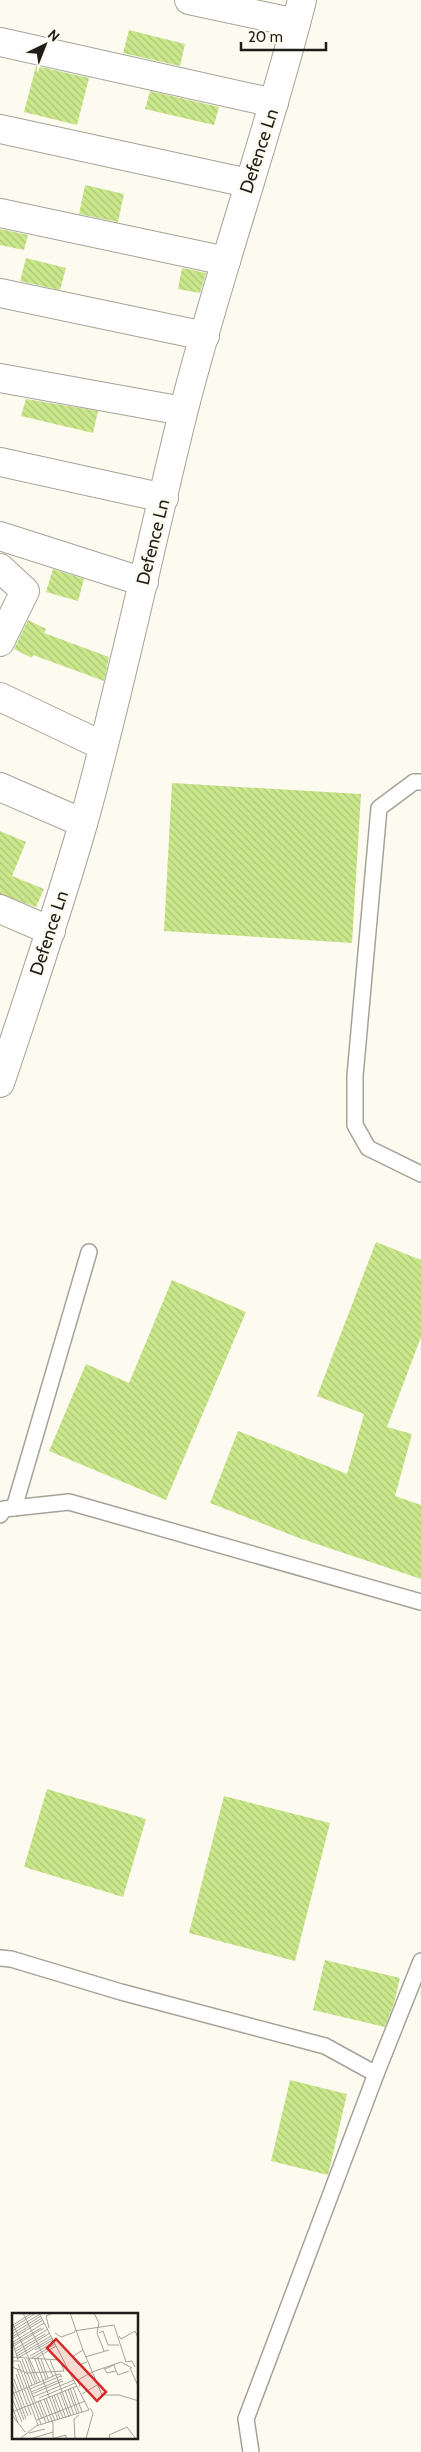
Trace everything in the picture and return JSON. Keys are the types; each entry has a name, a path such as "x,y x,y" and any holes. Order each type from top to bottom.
{"street":[{"path":"189,0 299,12"},
{"name":"Defence Ln","path":"0,1082 50,931 83,823 144,582 183,412 299,12"},
{"path":"0,42 274,103"},
{"path":"0,130 248,183"},
{"path":"0,214 226,261"},
{"path":"0,294 205,336"},
{"path":"0,378 183,412"},
{"path":"0,462 164,498"},
{"path":"0,536 144,582"},
{"path":"0,568 25,591 0,642"},
{"path":"0,697 103,746"},
{"path":"0,787 83,823"},
{"path":"0,909 50,931"}],"lane":[{"path":"421,782 414,782 379,808 355,1076 355,1126 368,1148 421,1174"},
{"path":"14,1508 89,1252"},
{"path":"0,1515 4,1509 69,1502 421,1602"},
{"path":"0,1958 11,1959 121,1992 325,2046 376,2074"},
{"path":"251,2452 246,2419 376,2074 421,1961"}],"building":[{"path":"129,30 185,44 180,66 123,53"},
{"path":"36,66 89,78 77,125 24,112"},
{"path":"150,91 219,107 214,125 145,109"},
{"path":"85,185 124,194 118,222 79,214"},
{"path":"0,229 28,235 24,250 0,245"},
{"path":"26,258 66,268 60,290 20,281"},
{"path":"182,268 206,273 200,293 178,289"},
{"path":"26,399 98,411 93,433 21,416"},
{"path":"53,569 84,579 78,601 46,592"},
{"path":"28,620 46,629 44,633 109,657 104,681 33,655 32,658 14,649"},
{"path":"172,783 361,794 352,943 164,931"},
{"path":"0,831 26,842 12,876 44,889 36,907 0,894"},
{"path":"376,1242 421,1260 421,1337 387,1427 412,1434 395,1496 421,1505 421,1579 299,1538 210,1503 238,1431 347,1474 364,1414 317,1396"},
{"path":"172,1280 246,1312 166,1500 49,1451 86,1364 129,1383"},
{"path":"47,1789 146,1819 123,1897 24,1867"},
{"path":"224,1796 330,1823 295,1961 189,1933"},
{"path":"325,1960 400,1978 394,2003 385,2027 313,2010"},
{"path":"290,2080 347,2094 328,2175 271,2161"}]}
